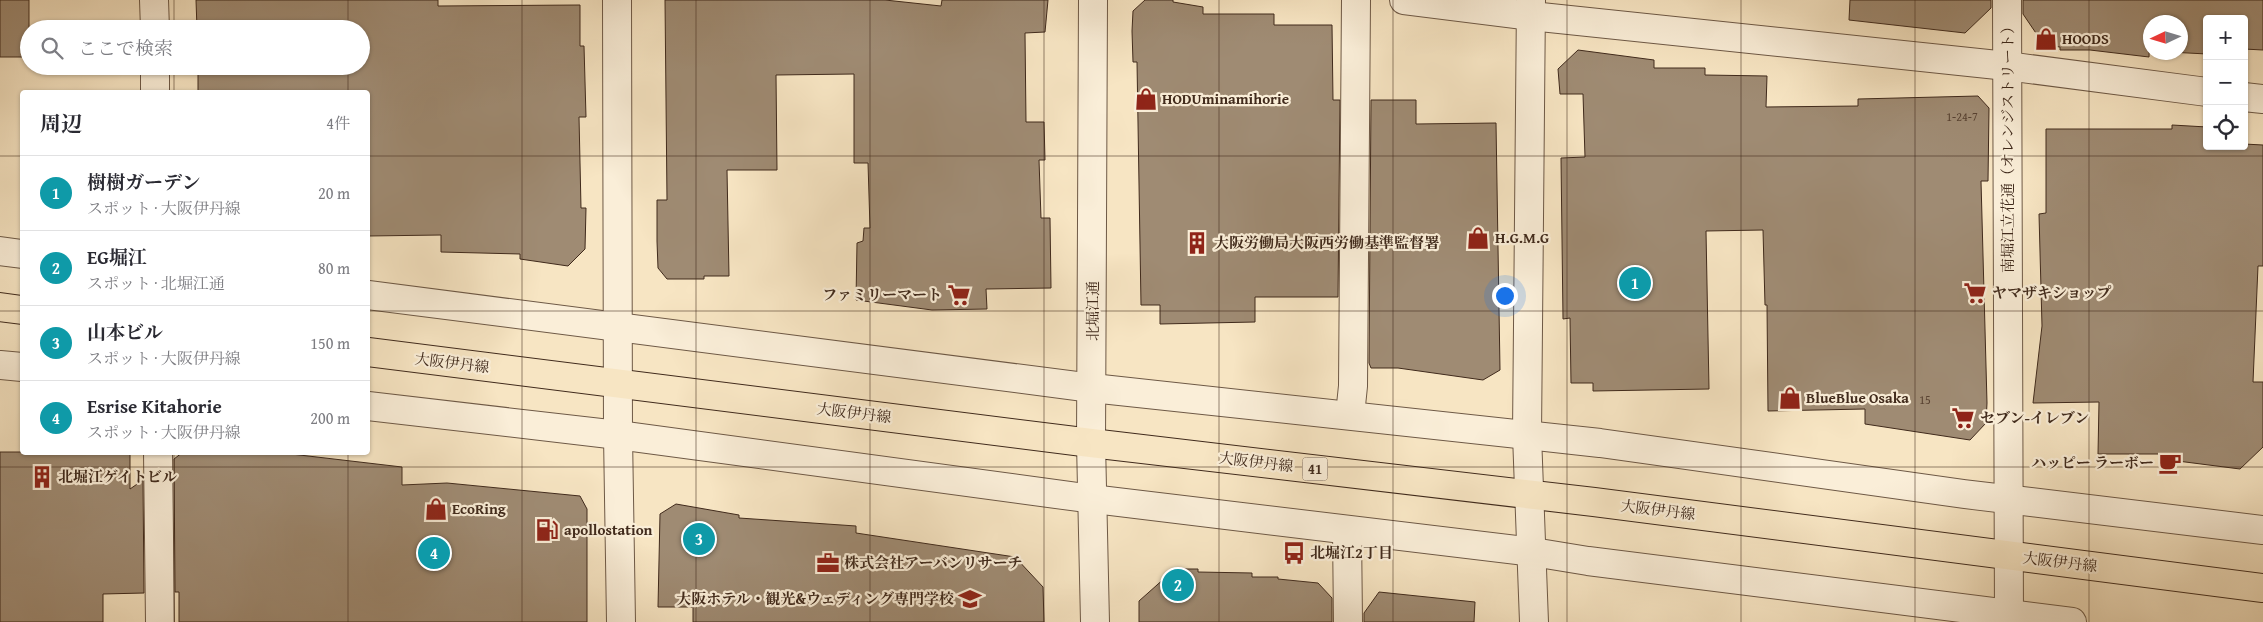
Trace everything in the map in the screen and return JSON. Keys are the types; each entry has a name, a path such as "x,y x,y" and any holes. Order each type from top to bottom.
{"main road":[{"path":"0,307 20,310"},
{"name":"大阪伊丹線","path":"370,352 1091,443 1529,494 2263,588"}],"street":[{"path":"154,0 154,20"},
{"path":"617,0 618,434 621,622"},
{"name":"北堀江通","path":"1093,0 1091,443 1095,622"},
{"path":"1350,415 1353,386 1356,0"},
{"path":"1404,0 1531,8 2203,91"},
{"name":"南堀江立花通（オレンジストリート）","path":"2007,0 2009,618"},
{"path":"1531,8 1527,435 1533,552 1534,622"},
{"path":"155,75 155,90"},
{"path":"2248,97 2263,99"},
{"path":"0,251 20,254"},
{"path":"370,295 1092,388 1527,435 2009,500 2263,530"},
{"path":"0,364 20,367"},
{"path":"370,406 618,434 1093,499 1533,552 2009,618 2072,622"},
{"path":"158,455 160,622"},
{"path":"1347,531 1348,622"}],"building":[{"path":"0,0 29,0 29,20 20,20 20,57 0,57"},
{"path":"196,0 438,0 438,6 580,5 580,46 584,46 586,117 579,117 581,208 586,208 585,249 568,266 520,259 520,254 441,252 441,235 370,236 370,90 198,90 198,75 370,75 370,20 197,20"},
{"path":"665,0 885,0 941,6 942,0 1048,0 1045,32 1025,33 1026,122 1044,122 1045,160 1039,160 1041,218 1050,218 1051,288 986,289 987,309 932,310 856,300 857,243 863,241 864,228 870,228 868,163 854,163 854,74 776,75 777,170 727,170 729,276 704,276 704,279 667,279 658,268 657,241 657,200 667,200"},
{"path":"1145,0 1173,0 1173,2 1203,7 1203,14 1274,14 1274,25 1332,25 1333,100 1340,100 1338,297 1255,297 1255,322 1160,324 1160,305 1141,305 1137,62 1133,62 1132,31 1133,11"},
{"path":"1850,0 1991,0 1991,8 1965,33 1849,20"},
{"path":"2023,0 2263,0 2263,50 2248,49 2248,15 2203,15 2203,54 2188,53 2188,15 2143,15 2143,56 2090,50 2060,50 2060,47 2044,45 2023,14"},
{"path":"1578,50 1654,60 1654,68 1705,68 1705,75 1767,76 1766,107 1858,106 1858,99 1978,96 1989,108 1988,181 1981,181 1987,403 1986,423 1970,440 1865,424 1865,409 1768,411 1767,305 1765,305 1763,230 1706,231 1709,389 1593,391 1593,383 1571,383 1570,318 1563,319 1561,158 1585,157 1583,94 1560,94 1558,69"},
{"path":"1371,100 1416,100 1416,124 1496,123 1500,370 1483,380 1398,368 1371,368 1369,363"},
{"path":"2172,125 2203,127 2203,150 2248,150 2248,144 2263,145 2263,266 2258,266 2253,382 2263,382 2263,447 2240,469 2162,459 2162,454 2098,454 2099,402 2033,403 2042,326 2039,214 2046,213 2046,129 2172,129"},
{"path":"0,452 20,452 20,455 130,455 130,489 143,480 144,593 103,594 103,622 0,622"},
{"path":"179,455 300,455 402,467 402,485 447,483 580,496 587,509 587,622 179,622 179,592 175,592 174,459"},
{"path":"676,504 739,515 739,518 856,526 856,533 1015,557 1043,587 1044,622 693,622 693,607 658,607 660,514"},
{"path":"1175,569 1198,569 1198,572 1252,573 1252,577 1278,577 1278,579 1318,583 1332,598 1332,622 1139,622 1139,601"},
{"path":"1379,592 1475,602 1474,622 1364,622 1364,613"}],"place":[{"name":"HOODS","path":"2046,39"},
{"name":"HODUminamihorie","path":"1146,99"},
{"name":"H.G.M.G","path":"1478,238"},
{"name":"大阪労働局大阪西労働基準監督署","path":"1197,243"},
{"name":"樹樹ガーデン","path":"1635,283"},
{"name":"ヤマザキショップ","path":"1975,293"},
{"name":"ファミリーマート","path":"959,295"},
{"name":"BlueBlue Osaka","path":"1790,398"},
{"name":"セブン-イレブン","path":"1963,418"},
{"name":"ハッピー ラーボー","path":"2170,463"},
{"name":"北堀江ゲイトビル","path":"42,477"},
{"name":"EcoRing","path":"436,509"},
{"name":"apollostation","path":"547,530"},
{"name":"山本ビル","path":"699,539"},
{"name":"Esrise Kitahorie","path":"434,553"},
{"name":"北堀江2丁目","path":"1294,553"},
{"name":"株式会社アーバンリサーチ","path":"828,563"},
{"name":"EG堀江","path":"1178,585"},
{"name":"大阪ホテル・観光&ウェディング専門学校","path":"970,599"}]}
